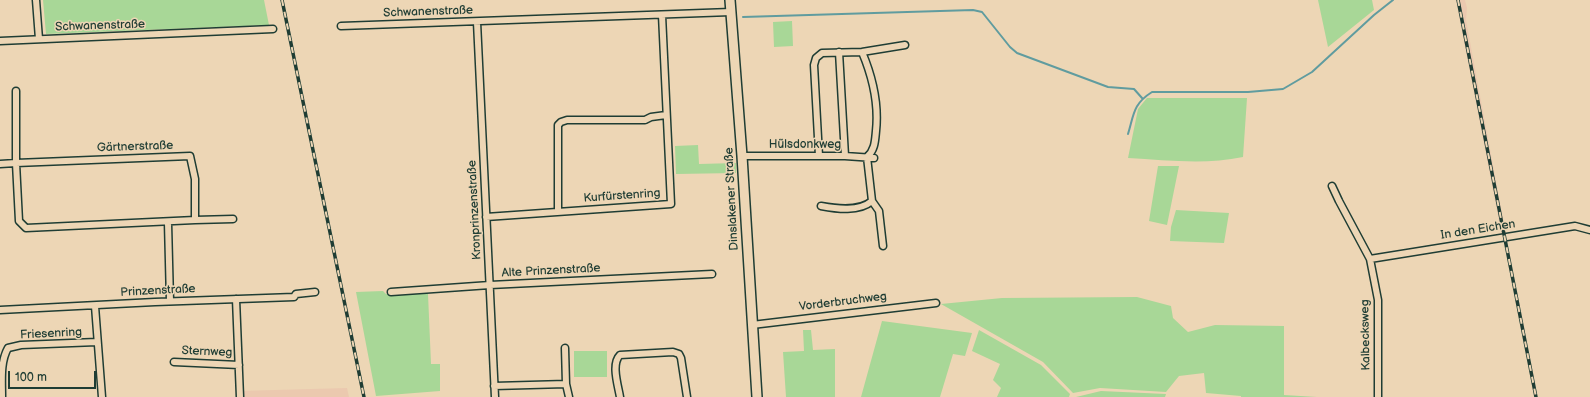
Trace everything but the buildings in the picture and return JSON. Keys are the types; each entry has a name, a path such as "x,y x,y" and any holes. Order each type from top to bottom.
{"main road":[{"name":"Dinslakener Straße","path":"730,0 742,156 756,397"}],"street":[{"path":"36,0 39,39"},
{"name":"Schwanenstraße","path":"341,26 731,12"},
{"name":"Kurfürstenring","path":"486,217 671,204 662,15"},
{"name":"Kronprinzenstraße","path":"477,22 495,397"},
{"name":"Schwanenstraße","path":"0,41 273,29"},
{"path":"819,156 814,65 816,58 822,53 862,52 905,45"},
{"path":"839,52 845,156"},
{"path":"862,52 876,94 878,118 876,141 872,153 867,157 872,201 880,211 883,246"},
{"path":"16,90 16,163 19,221 26,228 233,219"},
{"path":"558,212 558,125 561,122 567,120 645,120 651,117 666,115"},
{"name":"Gärtnerstraße","path":"0,164 190,156 195,179 195,220"},
{"name":"Hülsdonkweg","path":"742,156 845,156 874,158"},
{"name":"Kalbecksweg","path":"1332,186 1370,259 1378,300 1378,397"},
{"path":"821,206 836,209 865,207 872,201"},
{"path":"168,223 170,301"},
{"name":"In den Eichen","path":"1370,259 1574,226 1590,230"},
{"name":"Alte Prinzenstraße","path":"391,292 490,285 712,274"},
{"name":"Prinzenstraße","path":"0,310 170,301 294,297 296,294 315,292"},
{"path":"236,299 240,397"},
{"name":"Vorderbruchweg","path":"752,325 936,303"},
{"path":"94,306 102,397"},
{"name":"Friesenring","path":"2,397 3,361 4,354 8,348 21,345 97,342"},
{"path":"565,348 566,384 569,397"},
{"path":"620,397 616,365 617,358 620,355 673,352 679,354 681,358 687,397"},
{"name":"Sternweg","path":"174,362 238,365"},
{"path":"494,386 566,384"}],"shaded area":[{"path":"1456,0 1465,0 1467,8 1466,20 1506,235 1502,236"},
{"path":"347,388 349,397 240,397 239,391"}],"green space":[{"path":"43,0 264,0 269,25 46,34"},
{"path":"1318,0 1372,0 1374,10 1328,47"},
{"path":"792,21 793,46 774,47 773,22"},
{"path":"1147,98 1247,98 1243,157 1214,161 1171,161 1128,158 1138,109"},
{"path":"698,145 699,164 736,163 736,173 676,174 675,146"},
{"path":"1158,166 1179,166 1167,225 1149,221"},
{"path":"1176,210 1229,213 1224,243 1170,241 1171,227"},
{"path":"383,291 386,294 428,294 431,364 440,364 440,391 376,396 356,292"},
{"path":"1137,297 1171,306 1173,318 1188,332 1215,325 1284,326 1284,395 1317,397 1241,397 1206,393 1204,373 1179,376 1166,392 1100,388 1073,393 1043,362 941,304 1002,298"},
{"path":"882,321 972,333 965,356 953,354 940,397 861,397"},
{"path":"803,330 811,330 813,350 835,349 835,397 786,397 783,352 804,351"},
{"path":"979,330 1041,365 1070,394 1069,397 997,397 1001,388 993,380 1000,364 972,351"},
{"path":"574,351 607,351 607,377 574,377"},
{"path":"1101,391 1166,394 1165,397 1076,397"}],"waterway":[{"path":"1128,134 1135,110 1141,101 1152,92 1248,92 1283,89 1312,72 1374,15 1393,0"},
{"path":"743,17 973,10 982,12 1010,47 1017,53 1108,87 1134,89 1142,98"}],"railway":[{"path":"282,0 364,397"},
{"path":"1458,0 1536,397"}]}
